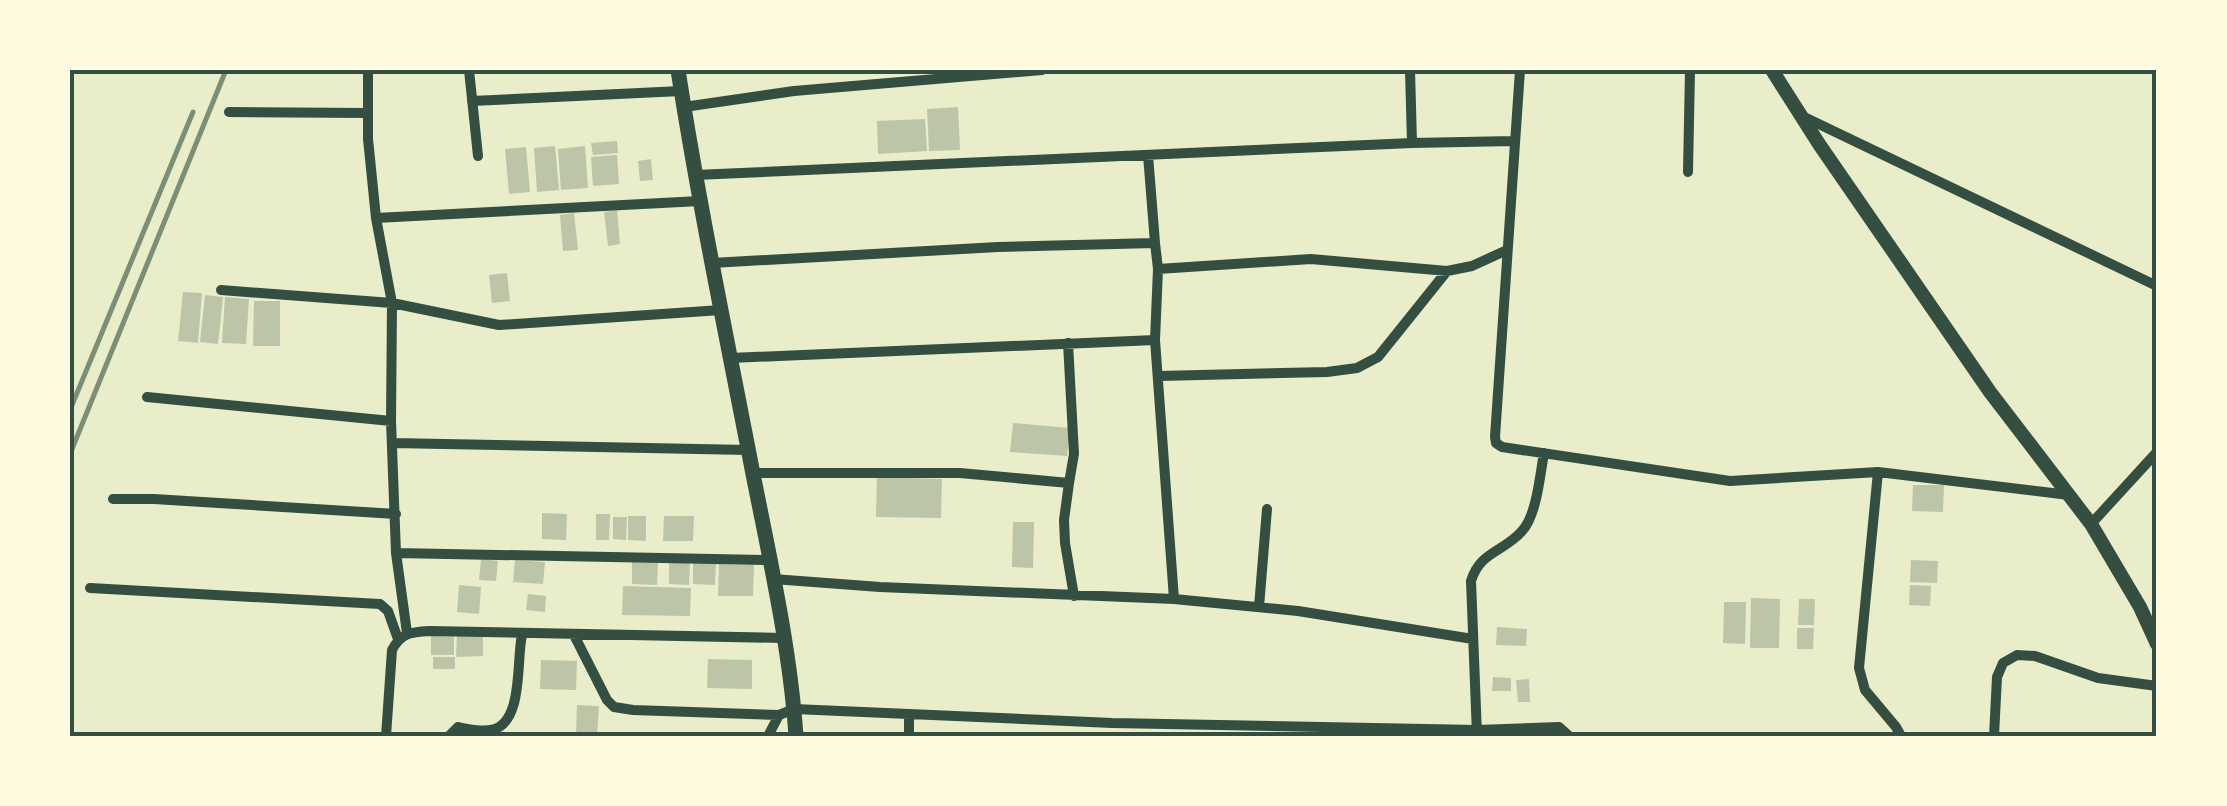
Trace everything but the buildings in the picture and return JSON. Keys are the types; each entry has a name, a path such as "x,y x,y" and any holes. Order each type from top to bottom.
{"main road":[{"path":"678,70 694,175 770,560 783,638 786,712 796,736"}],"street":[{"path":"368,70 368,139 376,218 392,303 391,421 402,636 392,650 386,736"},
{"path":"469,70 478,156"},
{"path":"472,101 682,99 1042,70"},
{"path":"1410,70 1412,143"},
{"path":"1520,70 1496,443 1502,447 1730,480 1878,472 2069,494"},
{"path":"1688,172 1690,70"},
{"path":"1772,70 1990,392 2092,524 2157,644"},
{"path":"229,112 368,113"},
{"path":"1800,115 2157,286"},
{"path":"694,175 1412,143 1514,142"},
{"path":"1148,155 1158,269 1155,340 1174,599"},
{"path":"376,218 700,201"},
{"path":"712,263 998,247 1154,243"},
{"path":"1158,269 1312,260 1447,270 1472,266 1506,250"},
{"path":"1158,376 1357,368 1378,357 1447,270"},
{"path":"221,290 392,303 499,324 721,310"},
{"path":"730,358 1155,340"},
{"path":"1068,343 1074,454 1064,520 1074,596"},
{"path":"146,397 391,421"},
{"path":"392,443 748,450"},
{"path":"2092,524 2157,452"},
{"path":"1477,733 1470,594 1474,572 1483,559 1526,528 1544,453"},
{"path":"753,473 960,472 1069,483"},
{"path":"1878,472 1859,668 1865,690 1901,736"},
{"path":"113,499 396,514"},
{"path":"1259,608 1266,509"},
{"path":"396,553 770,560"},
{"path":"773,579 880,588 1174,599 1472,639"},
{"path":"90,588 380,604 388,610 402,636"},
{"path":"402,636 430,631 783,638"},
{"path":"449,736 458,728 488,731 506,722 512,714 522,634"},
{"path":"574,636 607,700 614,707 633,710 909,714 1477,733 1559,727 1569,736"},
{"path":"1994,736 1997,677 2004,663 2016,654 2035,656 2098,678 2157,686"},
{"path":"768,736 786,712"},
{"path":"908,736 909,714"}],"railway":[{"path":"70,454 226,70"},
{"path":"70,410 193,112"}]}
